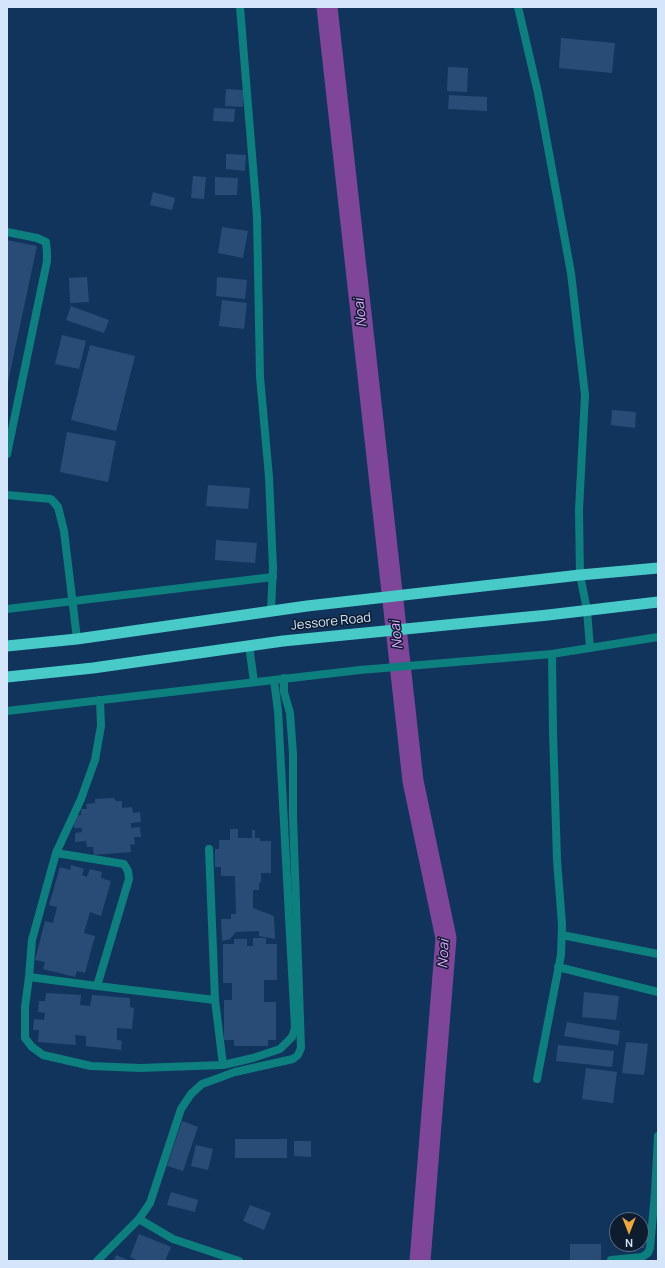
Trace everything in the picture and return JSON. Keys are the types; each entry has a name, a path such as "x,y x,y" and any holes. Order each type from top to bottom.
{"highway":[{"path":"7,646 77,639 271,610 580,575 658,568"},
{"name":"Jessore Road","path":"7,677 93,668 283,641 658,602"}],"street":[{"path":"240,7 257,216 260,377 269,477 273,577 271,610"},
{"path":"518,7 538,93 571,273 585,394 579,510 580,575 587,610 590,648"},
{"path":"7,232 37,238 46,242 47,252 47,261 7,454"},
{"path":"7,494 51,499 58,507 64,532 72,590 71,601 77,639"},
{"path":"7,609 273,577"},
{"path":"7,711 322,674 552,654 658,637"},
{"path":"250,645 254,682"},
{"path":"537,1079 561,955 562,935 561,900 557,860 552,654"},
{"path":"97,1261 139,1219 150,1204 181,1109 191,1094 202,1084 235,1072 293,1059 298,1055 301,1048 293,816 293,754 290,714 284,692 284,678"},
{"path":"100,700 101,726 95,760 81,799 56,853 32,940 25,1007 25,1038 32,1047 42,1055 91,1066 140,1068 223,1065 253,1058 280,1049 292,1037 295,1028 278,719 274,680"},
{"path":"209,849 215,1000 223,1065"},
{"path":"56,853 124,864 128,871 129,879 97,986"},
{"path":"562,935 658,954"},
{"path":"558,967 658,992"},
{"path":"29,977 215,1000"},
{"path":"610,1260 642,1257 648,1253 650,1248 658,1136"},
{"path":"139,1219 173,1239 239,1261"}],"building":[{"path":"561,38 615,43 612,73 559,68"},
{"path":"448,67 468,68 467,92 447,91"},
{"path":"226,89 244,90 243,107 225,106"},
{"path":"449,95 487,97 487,111 448,109"},
{"path":"214,108 235,109 234,122 213,121"},
{"path":"226,154 246,155 245,171 226,169"},
{"path":"193,176 206,177 204,199 191,198"},
{"path":"215,177 238,178 237,195 215,195"},
{"path":"153,192 175,198 172,210 150,205"},
{"path":"222,227 248,231 243,258 218,253"},
{"path":"7,240 37,246 8,382 7,382"},
{"path":"87,277 89,302 70,303 69,278"},
{"path":"217,277 247,280 245,299 216,296"},
{"path":"222,300 247,303 244,329 219,326"},
{"path":"71,306 109,320 104,333 66,320"},
{"path":"62,335 86,341 79,369 55,364"},
{"path":"90,345 135,356 116,431 71,420"},
{"path":"612,410 636,412 635,428 611,425"},
{"path":"67,432 116,441 108,482 60,472"},
{"path":"208,485 250,488 248,509 206,506"},
{"path":"216,540 257,543 255,563 215,560"},
{"path":"114,798 116,801 122,801 122,808 132,807 133,813 140,812 141,822 131,823 131,828 140,827 141,837 134,837 135,844 130,845 131,852 94,855 93,847 87,847 86,841 75,842 75,833 82,832 82,828 74,828 73,816 81,815 81,809 87,809 86,804 95,803 95,799"},
{"path":"230,829 238,829 238,838 252,838 252,830 255,830 255,838 260,838 260,841 271,841 271,873 261,873 259,890 253,890 253,908 274,916 275,939 259,936 259,931 236,932 230,939 222,941 221,919 231,919 231,914 236,914 235,876 221,876 221,867 215,867 215,849 219,849 219,840 230,840"},
{"path":"71,865 84,869 82,875 87,877 90,869 102,872 101,878 111,881 101,916 90,912 84,933 95,936 85,973 77,971 75,977 43,969 45,962 35,960 45,921 53,923 57,907 49,905 60,867 70,870"},
{"path":"253,938 266,938 266,944 277,944 277,980 264,980 264,1002 276,1002 276,1040 268,1040 268,1046 234,1046 234,1040 224,1040 224,1000 232,1000 232,983 223,983 223,944 234,944 234,939 247,939 247,946 253,946"},
{"path":"584,992 619,996 616,1020 582,1017"},
{"path":"46,993 81,995 80,1005 90,1006 92,995 130,998 130,1007 134,1008 132,1029 117,1028 117,1040 122,1041 121,1050 86,1046 86,1036 75,1035 76,1045 38,1042 39,1030 33,1030 34,1019 44,1020 45,1013 38,1012 39,1001 45,1001"},
{"path":"567,1022 620,1031 618,1045 564,1036"},
{"path":"626,1042 648,1044 644,1075 622,1073"},
{"path":"558,1045 614,1051 612,1067 556,1061"},
{"path":"586,1068 617,1072 613,1103 582,1099"},
{"path":"182,1121 198,1127 183,1171 167,1166"},
{"path":"235,1139 287,1139 287,1158 235,1158"},
{"path":"294,1141 311,1141 311,1157 294,1156"},
{"path":"196,1145 213,1149 208,1170 191,1166"},
{"path":"171,1192 198,1200 195,1212 167,1205"},
{"path":"250,1205 271,1213 264,1230 243,1221"},
{"path":"139,1234 171,1247 165,1261 139,1261 130,1257"},
{"path":"570,1244 601,1244 601,1261 570,1261"},
{"path":"116,1255 130,1261 114,1261"}],"waterway":[{"name":"Noai","path":"327,7 413,781 446,938 420,1261"}]}
